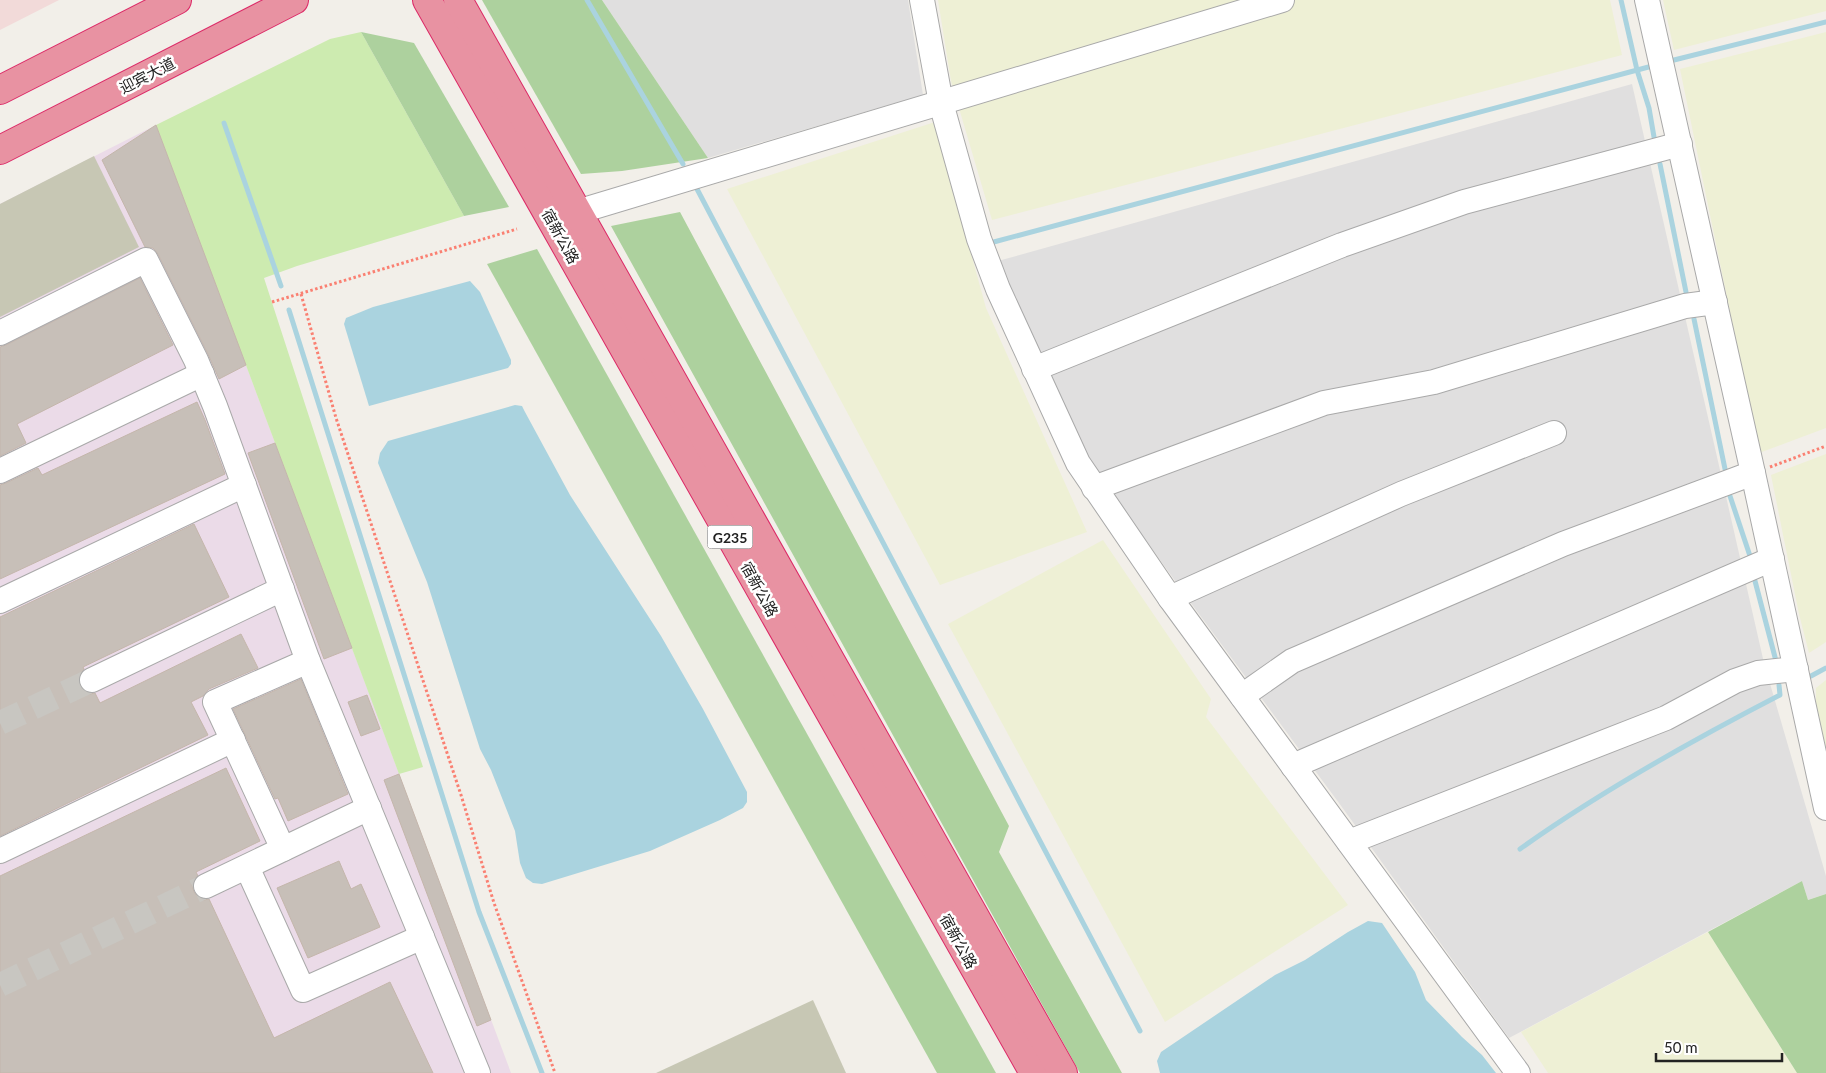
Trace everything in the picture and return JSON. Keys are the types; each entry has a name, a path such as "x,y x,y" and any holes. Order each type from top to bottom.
{"highway":[{"path":"0,90 177,0"},
{"name":"迎宾大道","path":"0,150 294,0"},
{"name":"宿新公路","path":"427,0 1032,1070"},
{"name":"宿新公路","path":"458,0 1062,1073"}],"street":[{"path":"922,0 941,103 979,239 998,289 1078,464 1170,598 1518,1073"},
{"path":"577,212 1282,0"},
{"path":"1647,0 1826,808"},
{"path":"1034,369 1333,249 1445,209 1680,144"},
{"path":"0,333 146,260 202,374 308,660 422,937 469,1070"},
{"path":"1094,488 1324,403 1434,382 1685,306 1715,302"},
{"path":"0,471 202,374"},
{"path":"1170,598 1401,494 1554,434"},
{"path":"1242,696 1292,661 1563,544 1753,473"},
{"path":"0,601 244,485"},
{"path":"1293,766 1772,559"},
{"path":"92,680 282,589"},
{"path":"283,849 215,702 308,660"},
{"path":"1349,842 1666,718 1735,681 1758,673 1796,669"},
{"path":"0,851 232,740"},
{"path":"206,886 369,808"},
{"path":"247,867 303,990 422,937"}],"path":[{"path":"272,302 517,229"},
{"path":"301,294 336,418 461,795 494,903 554,1073"},
{"path":"1753,473 1826,446"}],"shaded area":[{"path":"0,0 59,0 0,30"},
{"path":"602,0 908,0 923,95 708,158"},
{"path":"938,0 1610,0 1622,55 992,220 951,81"},
{"path":"1663,0 1826,0 1826,11 1674,50"},
{"path":"1826,32 1826,428 1759,453 1680,69"},
{"path":"1632,84 1764,663 1826,876 1826,894 1808,900 1802,881 1509,1038 1086,457 998,261"},
{"path":"935,122 986,308 1087,532 940,585 727,189"},
{"path":"156,125 511,1073 0,1073 0,204"},
{"path":"94,156 139,247 0,317 0,204"},
{"path":"1826,454 1826,642 1809,653 1799,614 1771,475"},
{"path":"1103,540 1211,699 1206,717 1348,905 1165,1022 948,624"},
{"path":"1826,680 1826,750 1816,703 1816,688"},
{"path":"1708,932 1797,1073 1548,1073 1521,1032"},
{"path":"813,1000 846,1073 656,1073"}],"green space":[{"path":"482,0 602,0 708,158 622,171 581,174"},
{"path":"361,32 464,216 297,266 264,278 423,767 399,774 156,125 330,39"},
{"path":"361,32 414,43 509,207 464,216"},
{"path":"680,212 1009,826 999,852 1122,1073 1080,1073 611,226"},
{"path":"537,249 996,1073 937,1073 487,264"},
{"path":"1802,881 1808,900 1826,894 1826,1073 1797,1073 1708,932"}],"water":[{"path":"470,281 480,292 511,360 508,368 369,406 344,324 346,318 373,307"},
{"path":"515,405 522,406 570,495 661,636 703,709 747,792 747,802 743,808 720,820 650,851 542,884 533,883 526,878 520,863 515,831 491,770 480,749 427,582 378,463 380,453 388,441"},
{"path":"1368,921 1382,923 1415,972 1426,1000 1482,1055 1496,1073 1160,1073 1157,1061 1161,1052 1275,975 1305,960"}],"building":[{"path":"156,125 246,365 219,379 158,254 153,248 145,247 102,160"},
{"path":"140,278 173,345 17,424 26,443 0,456 0,347"},
{"path":"197,402 225,474 0,579 0,485 38,468 42,475"},
{"path":"275,443 352,648 324,659 248,453"},
{"path":"194,524 229,597 83,667 84,669 78,678 79,685 85,692 95,693 100,703 241,634 258,668 209,689 203,696 191,702 208,735 0,836 0,617"},
{"path":"301,679 348,794 288,821 278,798 275,799 233,709"},
{"path":"367,695 380,729 361,736 348,702"},
{"path":"226,768 260,841 196,872 198,876 194,879 192,885 198,897 204,900 209,899 274,1038 390,982 433,1073 0,1073 0,876"},
{"path":"399,774 491,1020 477,1026 384,780"},
{"path":"339,861 351,889 361,884 380,927 308,958 277,888"}],"waterway":[{"path":"587,0 683,164"},
{"path":"1621,0 1637,70 1649,108 1654,137"},
{"path":"1666,62 1826,22"},
{"path":"990,243 1656,65"},
{"path":"224,123 281,286"},
{"path":"1660,164 1686,292"},
{"path":"697,189 1140,1031"},
{"path":"289,310 479,912 542,1073"},
{"path":"1694,319 1725,469"},
{"path":"1730,496 1750,556"},
{"path":"1755,581 1776,661"},
{"path":"1811,676 1826,668"},
{"path":"1520,849 1614,787 1713,730 1780,695 1779,685"}],"tunnel":[{"path":"0,723 92,680"},
{"path":"0,985 206,886"}]}
